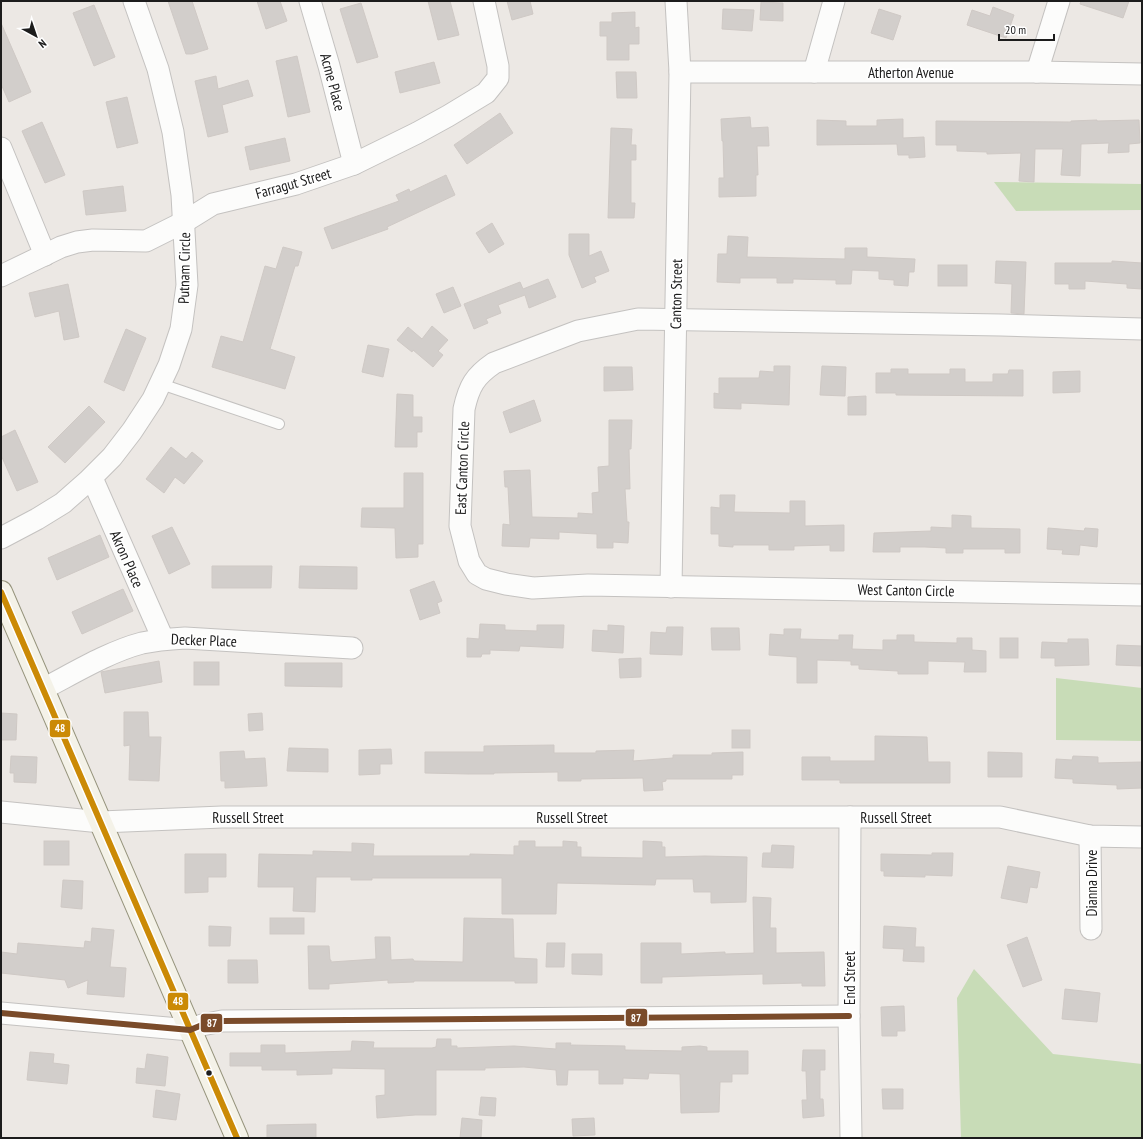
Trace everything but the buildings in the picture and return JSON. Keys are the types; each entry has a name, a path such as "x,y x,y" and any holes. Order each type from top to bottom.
{"street":[{"name":"Putnam Circle","path":"1,538 63,503 92,478 112,457 132,431 152,400 169,365 181,329 187,286 182,195 173,132 158,69 134,1"},
{"name":"Acme Place","path":"310,1 329,66 354,164"},
{"name":"Farragut Street","path":"1,276 61,247 77,242 93,240 146,241 184,222 213,204 296,184 354,164 417,133 486,93 498,78 498,66 484,1"},
{"name":"Canton Street","path":"671,586 680,72 676,1"},
{"path":"814,72 834,1"},
{"path":"1037,72 1059,1"},
{"name":"Atherton Avenue","path":"680,72 1037,72 1142,74"},
{"path":"1,148 45,255"},
{"name":"East Canton Circle","path":"671,586 588,585 533,588 496,582 477,574 469,561 460,526 464,409 469,389 482,371 494,363 578,331 638,319 675,320"},
{"path":"675,320 1001,325 1142,329"},
{"name":"Akron Place","path":"92,478 163,639"},
{"name":"West Canton Circle","path":"671,586 1142,595"},
{"path":"3,601 101,822 237,1138"},
{"name":"Decker Place","path":"43,689 115,653 141,643 163,639 185,638 352,648"},
{"name":"Russell Street","path":"1,812 101,822 222,817 1000,817 1090,836 1142,837"},
{"name":"End Street","path":"850,817 849,1016 851,1138"},
{"name":"Dianna Drive","path":"1090,836 1091,929"},
{"path":"1,1013 190,1030 222,1020 849,1016"}],"lane":[{"path":"160,384 279,424"}],"green space":[{"path":"994,182 1142,184 1142,210 1016,211"},
{"path":"1056,678 1142,688 1142,741 1056,740"},
{"path":"974,969 1053,1054 1142,1064 1142,1138 961,1138 957,998"}],"transit line":[{"name":"48","path":"1,592 237,1138"},
{"name":"87","path":"1,1013 190,1030 202,1025 222,1021 849,1016"}]}
